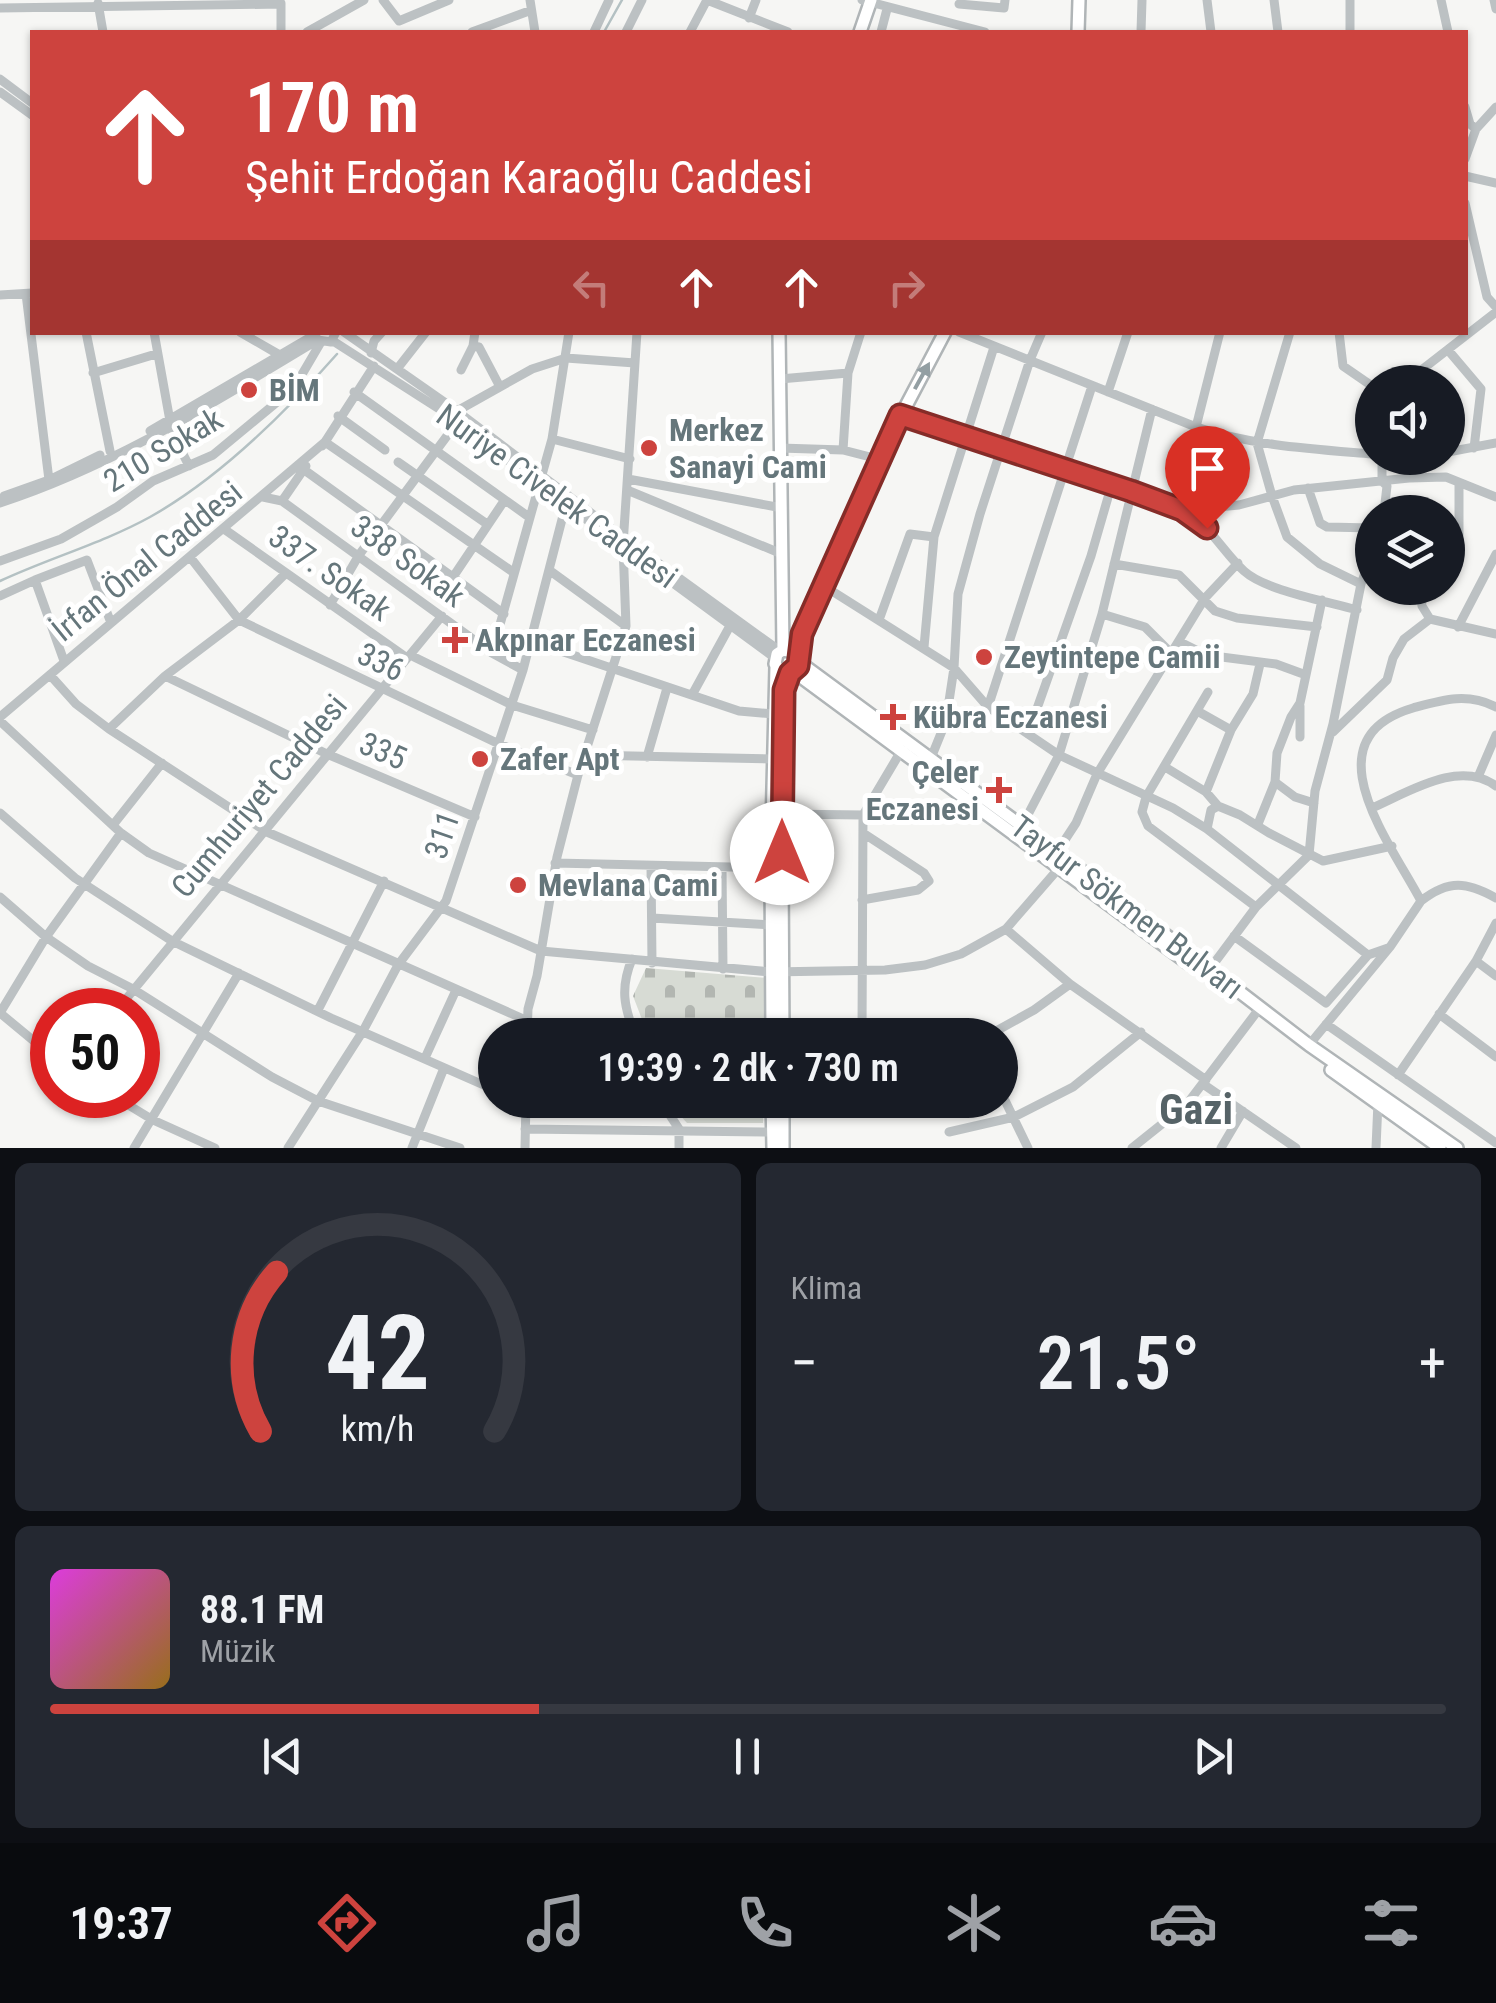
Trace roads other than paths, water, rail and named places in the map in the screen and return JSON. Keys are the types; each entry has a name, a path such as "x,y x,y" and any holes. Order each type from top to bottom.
{"main road":[{"path":"1078,30 1079,0"},
{"path":"861,30 868,1"},
{"path":"779,335 782,622 774,714 771,868 781,1018"},
{"path":"773,1018 782,711 802,634 878,459 944,335"},
{"name":"Nuriye Civelek Caddesi","path":"792,650 795,666 783,673 779,656 792,650"},
{"name":"Tayfur Sökmen Bulvarı","path":"795,666 901,750 1256,1013 1380,1100 1457,1148"},
{"name":"Tayfur Sökmen Bulvarı","path":"795,666 931,758 1057,852 1440,1148"},
{"path":"772,1118 772,1148"},
{"path":"783,1118 783,1148"}],"street":[{"path":"311,30 364,0"},
{"path":"383,0 398,21 406,21 449,0"},
{"path":"595,30 609,0"},
{"path":"627,30 642,0"},
{"path":"691,30 707,0 782,30"},
{"path":"748,18 756,0"},
{"path":"965,29 960,21 959,2 1004,8 1005,0"},
{"path":"1141,30 1142,0"},
{"path":"1207,0 1211,30"},
{"path":"1274,0 1278,30"},
{"path":"1350,0 1350,30"},
{"path":"1441,0 1448,30"},
{"path":"1494,0 1496,9"},
{"path":"868,1 965,29"},
{"path":"0,8 281,2 281,30"},
{"path":"98,3 103,30"},
{"path":"476,30 529,6"},
{"path":"882,30 887,9"},
{"path":"0,79 30,102"},
{"path":"0,92 30,114"},
{"path":"1468,152 1476,129 1496,107"},
{"path":"1468,117 1476,129"},
{"path":"1468,177 1496,183"},
{"path":"1468,222 1487,298 1496,310 1468,331"},
{"path":"0,295 29,294"},
{"path":"33,335 49,480"},
{"path":"87,335 110,451"},
{"path":"154,335 170,425 189,466"},
{"path":"245,335 278,354"},
{"name":"Nuriye Civelek Caddesi","path":"349,335 731,624 779,656"},
{"path":"374,366 370,349 380,335"},
{"path":"397,369 424,335"},
{"path":"461,370 475,335"},
{"path":"492,653 552,439 569,335"},
{"path":"529,1018 555,863 626,626 623,542 637,335"},
{"path":"843,450 848,373 859,335"},
{"path":"966,335 1196,427 1257,444 1355,453"},
{"path":"931,758 946,721 958,594 1041,335"},
{"path":"1108,392 1127,335"},
{"path":"1196,427 1219,335"},
{"path":"1289,335 1257,444 1287,538 1320,564 1355,581"},
{"path":"1339,335 1344,366 1355,374"},
{"path":"1428,365 1462,335"},
{"path":"0,500 170,425 278,354 318,337"},
{"path":"0,500 50,487 170,425 318,337"},
{"name":"Nuriye Civelek Caddesi","path":"318,337 334,337 457,416"},
{"name":"210 Sokak","path":"0,560 60,539 117,507 153,481 213,455 276,406 309,367 318,337"},
{"path":"473,346 479,347 488,360 498,385"},
{"path":"924,647 934,537 994,347"},
{"path":"1448,350 1482,388 1474,448"},
{"path":"93,373 156,354"},
{"path":"330,606 359,555 457,416 498,385 566,358 636,363"},
{"name":"İrfan Önal Caddesi","path":"282,501 374,366"},
{"path":"780,380 848,373"},
{"path":"988,708 1092,386"},
{"path":"354,392 530,516"},
{"path":"1022,826 1059,755 1102,614 1152,409"},
{"path":"900,415 1182,510 1195,516 1245,572 1264,582 1356,610"},
{"path":"338,416 386,450"},
{"path":"552,439 630,459"},
{"path":"324,442 513,572"},
{"name":"İrfan Önal Caddesi","path":"0,719 64,660 263,498 324,442"},
{"path":"1465,449 1496,443"},
{"path":"780,448 843,450 878,459"},
{"path":"398,462 487,524"},
{"path":"303,469 504,614"},
{"path":"1382,475 1386,495"},
{"path":"1182,510 1239,505 1308,488 1446,477 1496,497"},
{"name":"Nuriye Civelek Caddesi","path":"540,481 566,504 760,637 779,656"},
{"path":"1459,484 1459,495"},
{"path":"628,485 782,508"},
{"path":"628,485 782,554"},
{"path":"1028,734 1111,487"},
{"path":"1308,488 1320,523 1355,527"},
{"name":"338 Sokak","path":"263,498 282,501 492,653 523,670"},
{"path":"454,576 504,501"},
{"name":"311","path":"288,1148 364,1031 398,965 446,901 523,670 566,504"},
{"name":"337. Sokak","path":"224,528 330,606 408,656 512,705 593,730"},
{"path":"879,620 910,534 934,537"},
{"path":"1458,626 1496,554"},
{"name":"336","path":"190,557 238,620 499,744 578,776"},
{"path":"0,596 87,560 111,623"},
{"path":"1057,852 1076,823 1096,774 1205,598 1238,563"},
{"path":"1114,564 1179,576 1215,611 1237,618 1317,627"},
{"path":"549,570 626,626"},
{"path":"109,729 286,574"},
{"path":"35,580 64,660"},
{"path":"824,586 954,668 988,708 1059,755 1174,808 1207,829 1368,955"},
{"path":"1300,738 1300,703 1322,600"},
{"path":"1209,970 1256,907 1309,855 1314,803 1357,605"},
{"path":"1422,605 1430,619 1495,633"},
{"path":"1102,614 1145,628 1172,654"},
{"name":"Cumhuriyet Caddesi","path":"134,988 219,883 267,832 442,616"},
{"path":"1330,735 1387,680 1392,658 1404,639 1430,619"},
{"path":"760,637 782,622"},
{"path":"692,694 731,624"},
{"path":"531,641 614,672 740,711 774,714"},
{"path":"1180,642 1206,655 1276,664 1306,676"},
{"path":"1206,792 1231,730 1254,694 1260,664"},
{"path":"50,675 76,704 109,729 267,832 541,952 777,971 925,966 961,954 1006,929 1058,868"},
{"name":"335","path":"165,676 327,754 475,817"},
{"path":"647,757 667,688"},
{"path":"1208,692 1146,797 1142,812 1148,826 1256,907"},
{"path":"1422,900 1361,785 1362,744 1377,724 1402,711 1462,696 1496,707"},
{"path":"1258,824 1276,782 1277,753 1300,703"},
{"path":"1199,712 1231,730"},
{"path":"0,719 117,829 149,852 521,1018"},
{"path":"1478,776 1494,748 1496,735"},
{"path":"862,1018 863,814 901,750"},
{"path":"585,755 774,759"},
{"path":"30,1038 0,1013 162,763"},
{"path":"1165,767 1206,792 1218,806 1323,860 1392,846"},
{"path":"1372,808 1456,775 1478,776 1496,786"},
{"path":"1276,782 1314,803"},
{"path":"1207,829 1211,810 1218,806"},
{"path":"0,813 83,884 172,941 478,1083"},
{"path":"782,814 863,814"},
{"path":"862,900 918,890 930,881 924,873 864,834"},
{"path":"555,863 771,868"},
{"path":"651,866 652,963"},
{"path":"722,867 723,969"},
{"path":"318,1010 384,882"},
{"path":"1309,1046 1422,900 1457,882 1471,884 1496,898"},
{"path":"0,896 46,937 88,966 131,988"},
{"path":"652,918 772,925"},
{"path":"1398,1076 1476,961 1496,923"},
{"path":"1006,929 1070,984 1296,1148"},
{"path":"1234,936 1326,1003 1368,955 1388,948"},
{"path":"628,1018 624,1007 624,980 632,960"},
{"path":"1476,961 1496,976"},
{"path":"134,1148 239,973"},
{"path":"1018,1019 1070,984"},
{"path":"425,1058 456,990"},
{"path":"160,1006 318,1101 460,1148"},
{"path":"1132,1148 1188,1104 1256,1013"},
{"path":"1439,1014 1496,1057"},
{"path":"1326,1024 1496,1143"},
{"path":"1018,1116 1072,1087 1141,1032"},
{"path":"412,1148 444,1068"},
{"path":"1376,1148 1380,1100"},
{"path":"1222,1148 1243,1112"},
{"path":"150,1118 215,1148"},
{"path":"525,1118 526,1148"},
{"path":"672,1118 679,1129 679,1148"},
{"path":"948,1132 1014,1118 1028,1148"},
{"path":"526,1129 772,1132"},
{"path":"737,1133 737,1148"}],"waterway":[{"path":"605,30 622,0"},
{"path":"0,581 114,535 175,502 250,443 337,354"}],"place":[{"name":"BİM","path":"249,390"},
{"name":"Merkez Sanayi Cami","path":"649,448"},
{"name":"Akpınar Eczanesi","path":"455,640"},
{"name":"Zeytintepe Camii","path":"984,657"},
{"name":"Kübra Eczanesi","path":"893,717"},
{"name":"Zafer Apt","path":"480,759"},
{"name":"Çeler Eczanesi","path":"999,790"},
{"name":"Mevlana Cami","path":"518,885"}],"district":[{"name":"Gazi","path":"1196,1109"}]}
